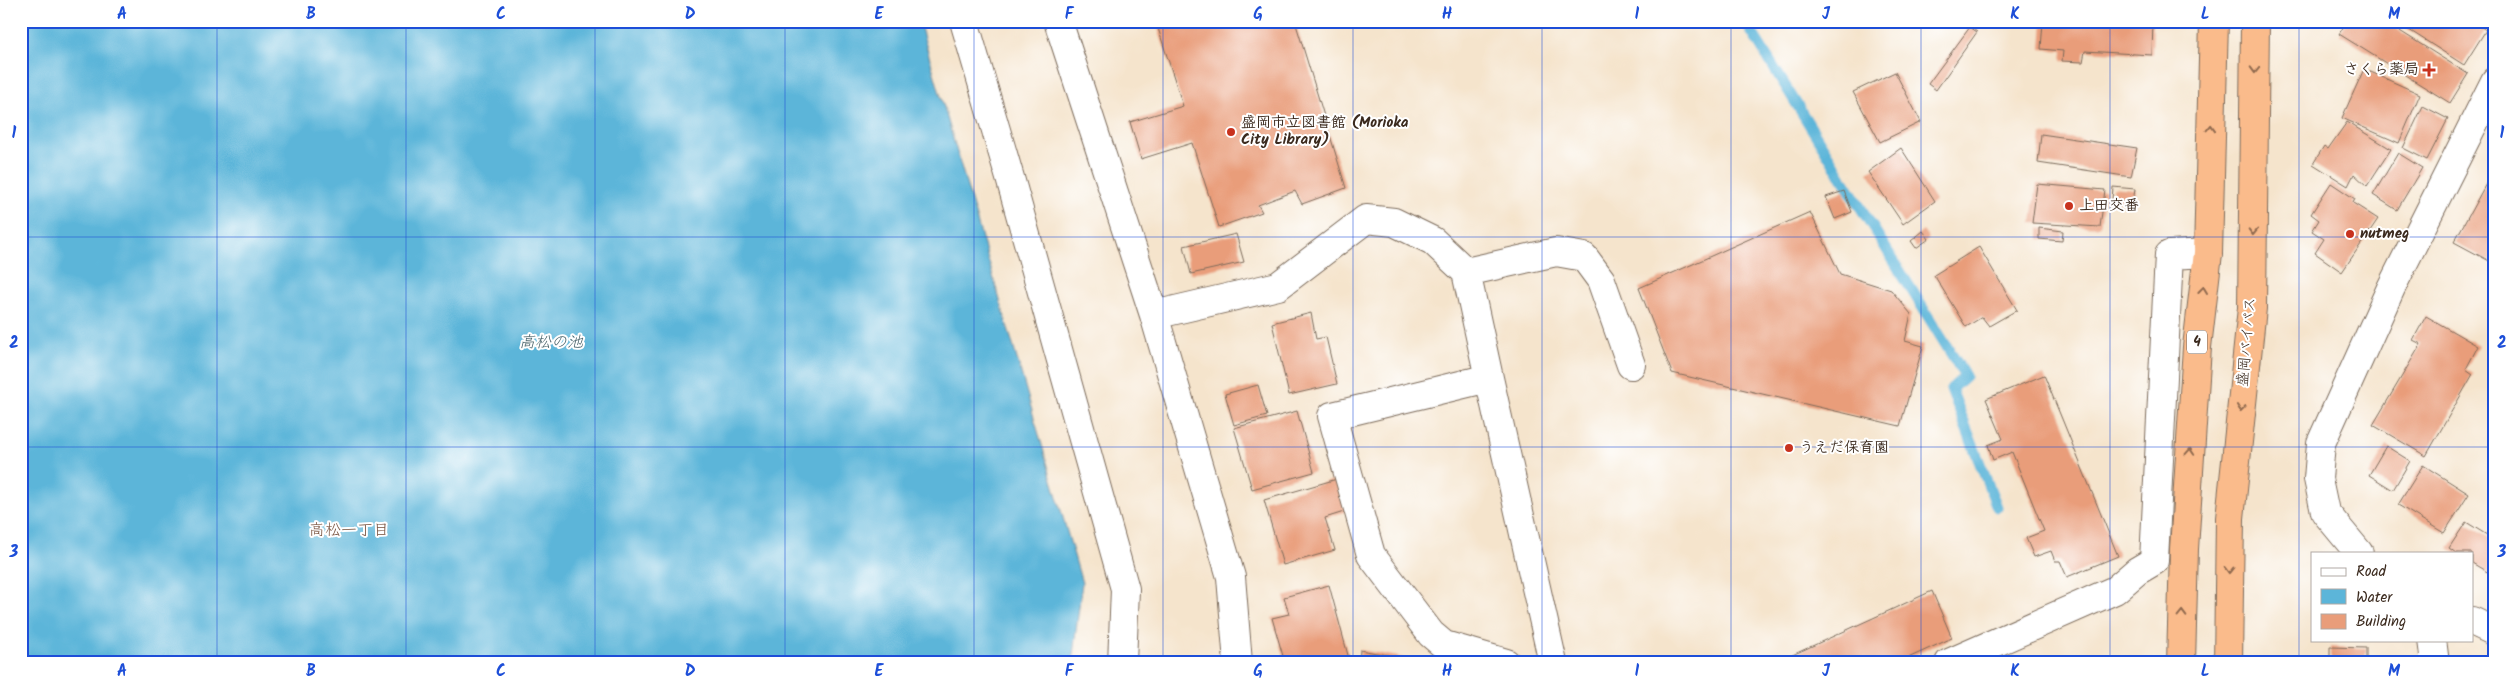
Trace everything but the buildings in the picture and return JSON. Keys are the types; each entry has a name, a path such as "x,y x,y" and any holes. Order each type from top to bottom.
{"highway":[{"name":"4","path":"2181,663 2184,549 2197,347 2208,253 2214,21"},
{"name":"盛岡バイパス","path":"2228,663 2230,518 2252,308 2255,21"}],"street":[{"path":"964,21 1125,589 1122,663"},
{"path":"1058,21 1154,315 1231,577 1238,663"},
{"path":"2358,552 2325,512 2318,478 2321,444 2391,288 2495,81"},
{"path":"1154,315 1278,286 1366,219 1394,222 1433,241 1466,272 1553,663"},
{"path":"1466,272 1556,252 1584,257 1601,280 1631,365"},
{"path":"1950,663 2115,590 2137,571 2154,561 2169,255 2208,253"},
{"path":"1489,378 1332,416 1371,555 1431,634 1444,645 1506,663"},
{"path":"2474,622 2495,632"},
{"path":"2432,642 2435,663"}],"water":[{"name":"高松の池","path":"21,21 919,21 1082,583 1072,663 21,663"}],"waterway":[{"path":"1745,21 1965,376 1951,389 1997,507"}],"place":[{"name":"さくら薬局","path":"2429,70"},
{"name":"盛岡市立図書館 (Morioka City Library)","path":"1231,132"},
{"name":"上田交番","path":"2069,206"},
{"name":"nutmeg","path":"2350,234"},
{"name":"うえだ保育園","path":"1789,448"}],"district":[{"name":"高松一丁目","path":"349,530"}]}
